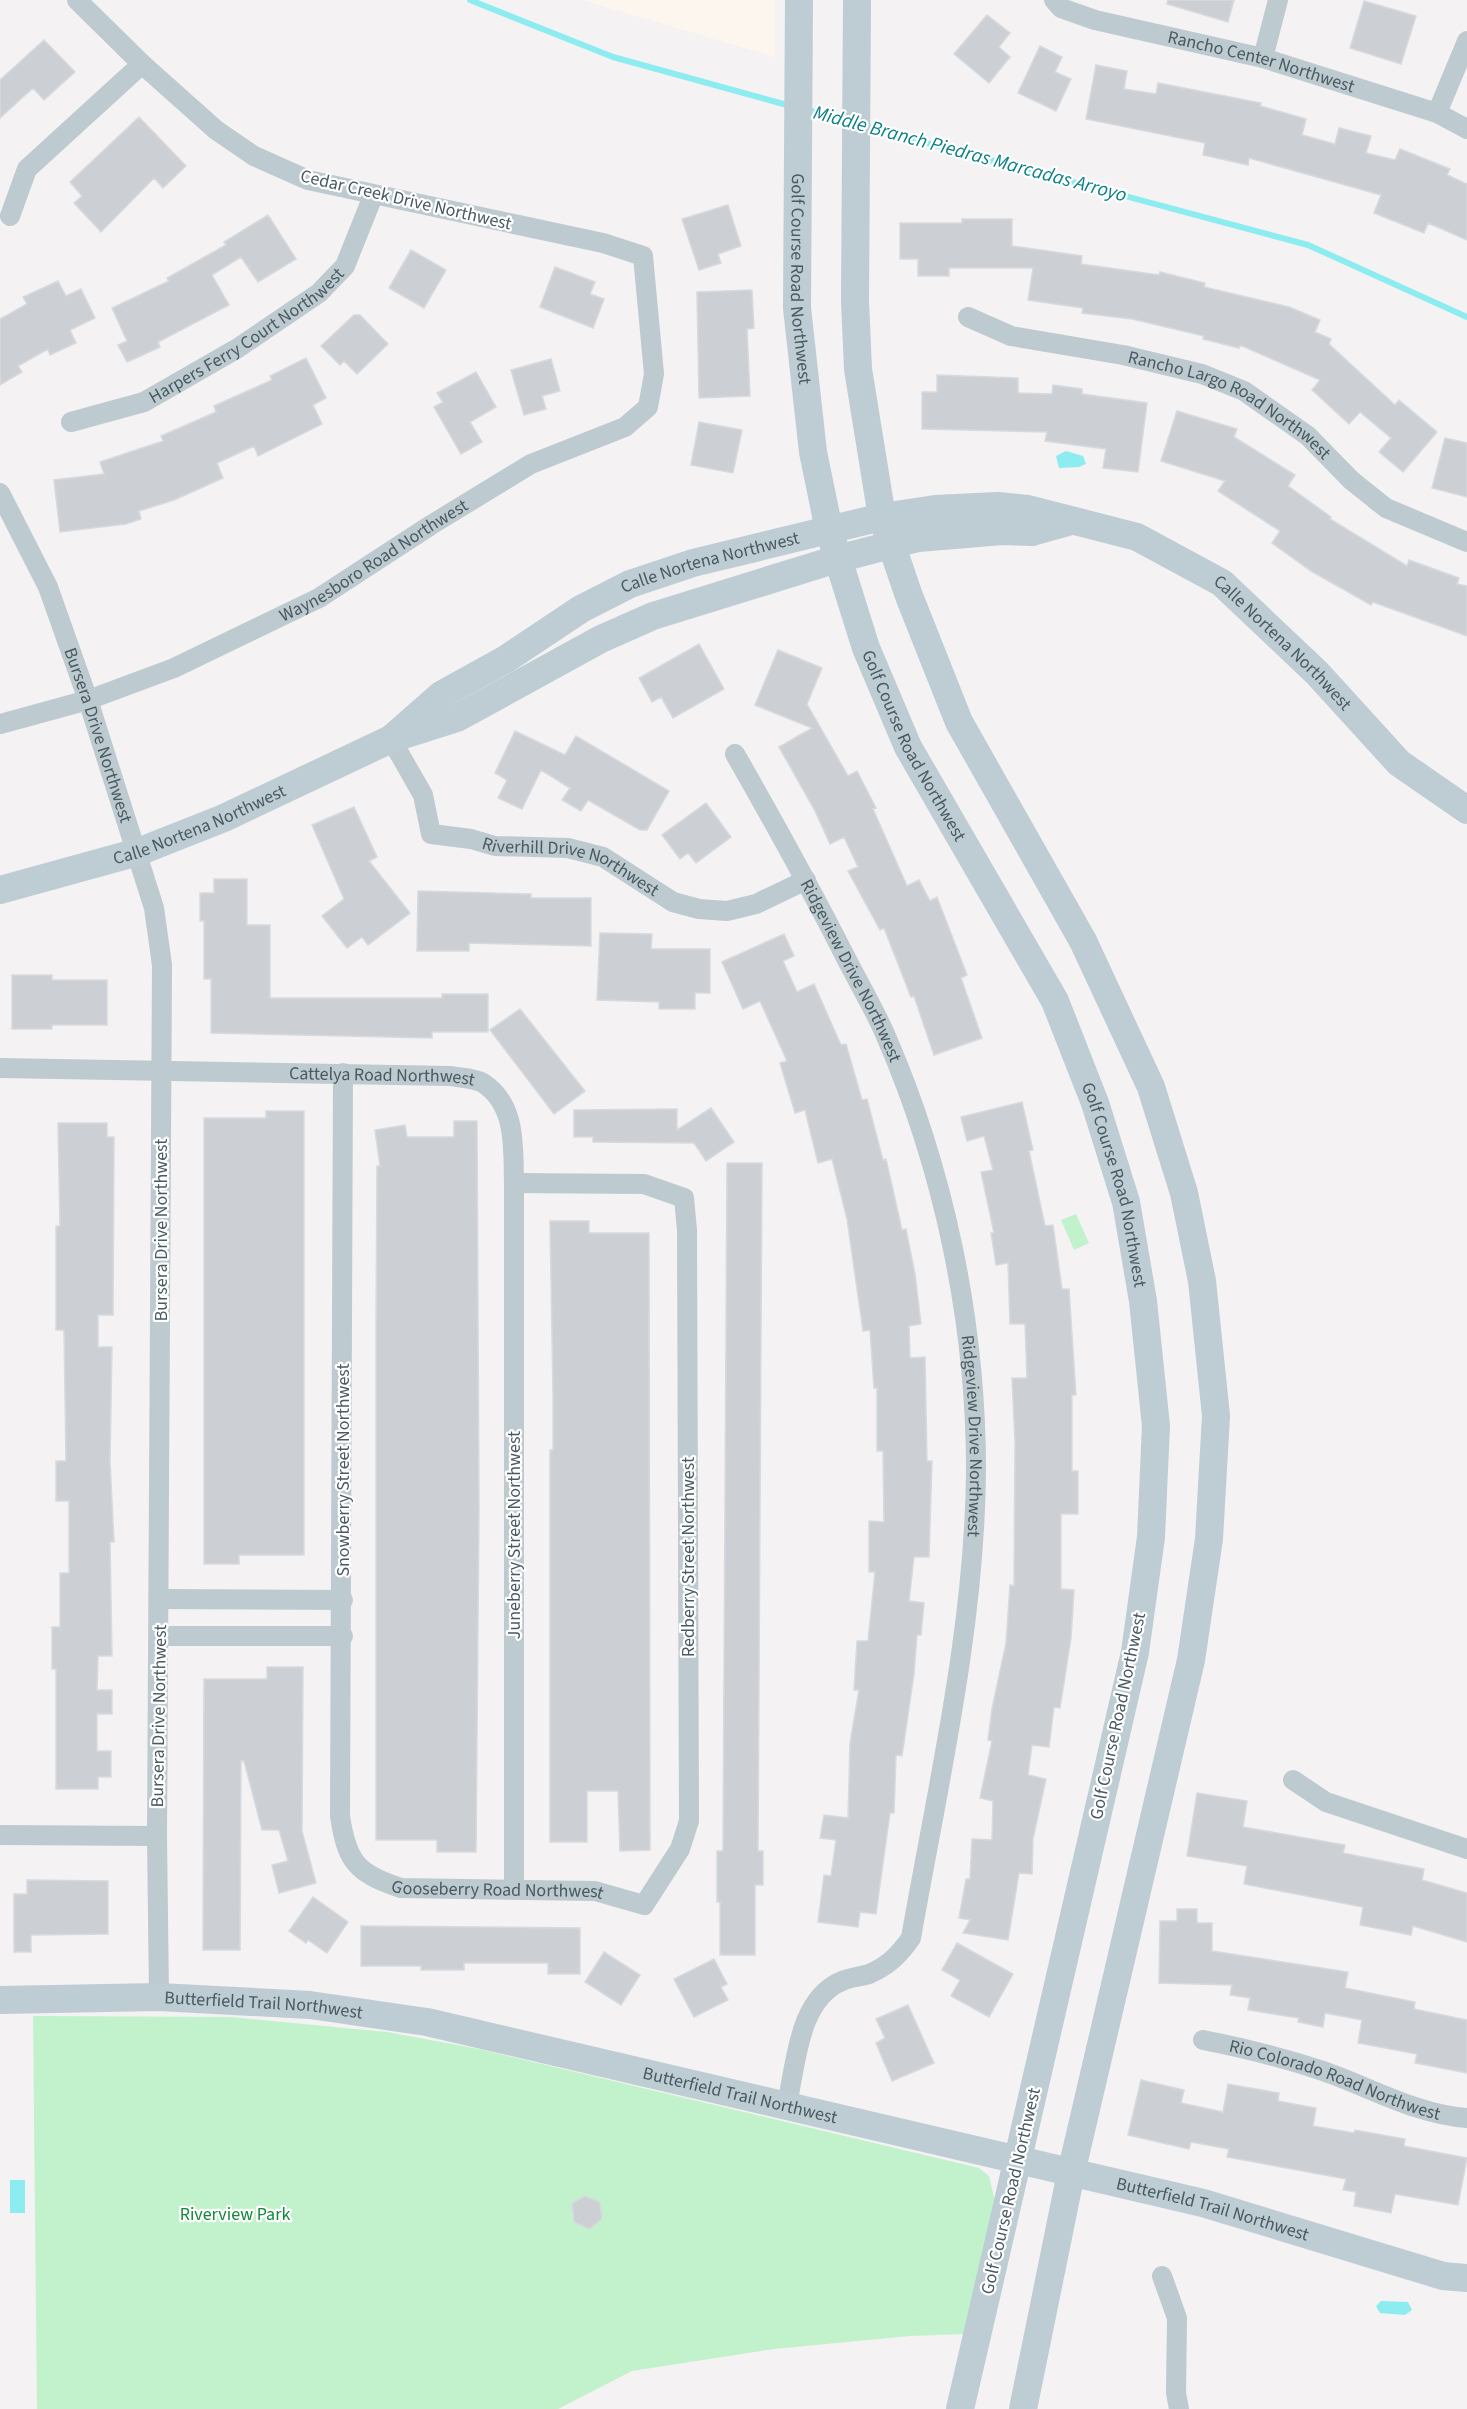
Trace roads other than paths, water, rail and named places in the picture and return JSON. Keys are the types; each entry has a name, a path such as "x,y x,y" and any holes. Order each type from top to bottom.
{"main road":[{"name":"Golf Course Road Northwest","path":"799,0 796,154 797,308 813,452 829,530 866,648 908,747 1055,1001 1095,1104 1126,1202 1143,1301 1156,1426 1150,1537 1135,1652 960,2409"},
{"path":"857,0 855,301 858,369 882,517 959,722 1083,941 1150,1087 1184,1193 1202,1281 1216,1416 1209,1539 1191,1660 1071,2173 1023,2409"},
{"name":"Calle Nortena Northwest","path":"391,740 441,695 506,659 581,609 630,584 693,563 882,517 935,509 998,506 1028,509 1071,522 1137,537 1222,583 1317,673 1399,763 1464,802"},
{"name":"Calle Nortena Northwest","path":"0,890 138,852 288,790 391,740 457,718 601,639 653,616 837,559 891,545 939,535 1032,532 1071,522"},
{"name":"Butterfield Trail Northwest","path":"0,2000 159,1997 310,2004 427,2022 787,2104 1203,2203 1443,2276 1467,2278"}],"street":[{"name":"Cedar Creek Drive Northwest","path":"77,0 142,64 216,130 254,156 308,180 374,196 603,243 643,256 654,374 648,407"},
{"name":"Rancho Center Northwest","path":"1054,0 1061,8 1095,20 1263,58 1437,113 1467,129"},
{"path":"1263,58 1278,0"},
{"path":"1437,113 1467,41"},
{"path":"10,216 27,169 142,64"},
{"name":"Harpers Ferry Court Northwest","path":"71,422 144,402 238,348 319,294 345,267 374,196"},
{"name":"Rancho Largo Road Northwest","path":"968,317 1011,336 1123,355 1202,374 1244,391 1308,436 1351,480 1386,508 1467,542"},
{"name":"Waynesboro Road Northwest","path":"0,724 88,700 174,668 319,598 531,464 625,427 648,407"},
{"name":"Bursera Drive Northwest","path":"0,493 48,587 88,700 154,908 162,965 160,1636 157,1836 159,1997"},
{"name":"Riverhill Drive Northwest","path":"391,740 423,795 431,834 471,839 495,846 568,849 603,858 673,902 699,909 727,911 756,904 806,880"},
{"name":"Ridgeview Drive Northwest","path":"735,754 806,880 885,1034 919,1126 938,1185 959,1277 969,1352 976,1469 970,1571 958,1676 911,1938 895,1959 869,1974 840,1981 818,1999 804,2026 787,2104"},
{"name":"Cattelya Road Northwest","path":"0,1068 451,1076 482,1082 502,1101 513,1129 514,1183"},
{"name":"Snowberry Street Northwest","path":"343,1073 340,1816 344,1843 355,1863"},
{"name":"Redberry Street Northwest","path":"514,1183 644,1184 684,1198 687,1230 689,1821 680,1849 644,1905"},
{"name":"Juneberry Street Northwest","path":"514,1183 514,1888"},
{"path":"160,1599 342,1600"},
{"path":"160,1636 342,1636"},
{"path":"1293,1780 1326,1802 1467,1849"},
{"path":"0,1834 157,1836"},
{"name":"Gooseberry Road Northwest","path":"355,1863 372,1878 401,1888 595,1891 644,1905"},
{"name":"Rio Colorado Road Northwest","path":"1203,2040 1244,2048 1325,2072 1404,2105 1467,2118"},
{"path":"1162,2276 1177,2318 1176,2393 1179,2409"}],"water":[{"path":"1066,451 1083,456 1086,464 1079,467 1059,468 1056,456"},
{"path":"10,2180 25,2180 25,2213 10,2213"},
{"path":"1381,2301 1408,2302 1412,2310 1405,2315 1380,2313 1376,2306"}],"waterway":[{"name":"Middle Branch Piedras Marcadas Arroyo","path":"470,0 613,57 791,106"},
{"name":"Middle Branch Piedras Marcadas Arroyo","path":"807,110 849,121"},
{"name":"Middle Branch Piedras Marcadas Arroyo","path":"864,126 1308,245 1467,317"}],"park label":[{"name":"Riverview Park","path":"235,2214"}]}
